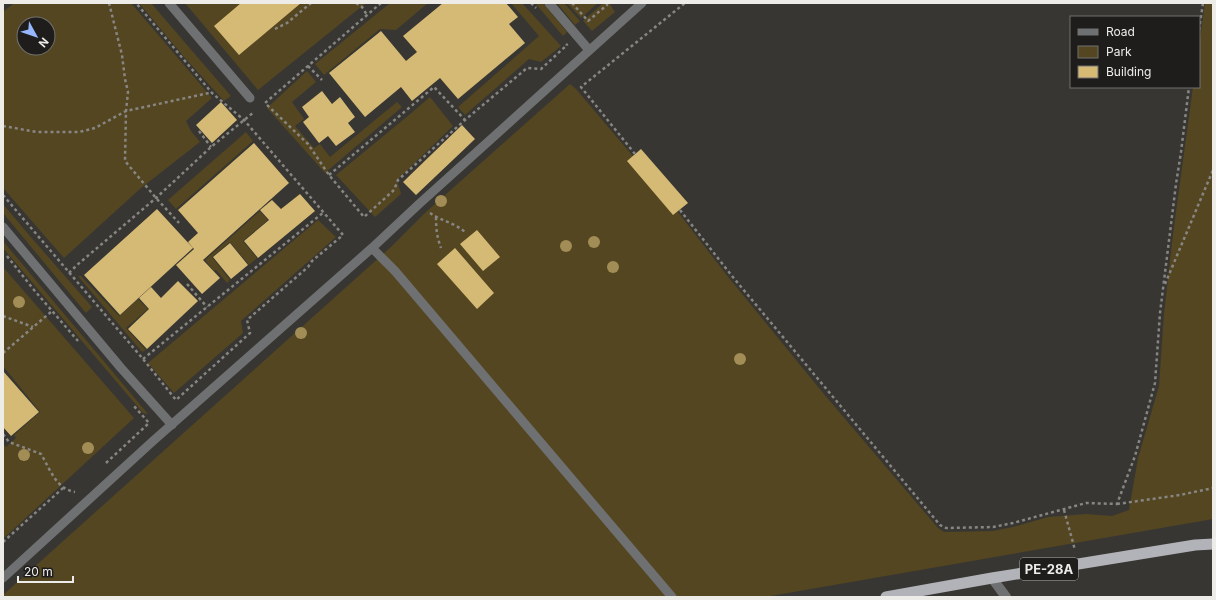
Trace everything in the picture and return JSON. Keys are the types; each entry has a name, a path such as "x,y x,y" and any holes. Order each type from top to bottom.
{"highway":[{"name":"PE-28A","path":"886,597 1195,545 1213,544"}],"street":[{"path":"992,578 1006,597"}],"lane":[{"path":"169,3 250,98"},
{"path":"549,3 589,50"},
{"path":"3,578 172,425 372,248 642,3"},
{"path":"3,227 121,368 172,425"},
{"path":"372,248 400,277 672,597"}],"path":[{"path":"109,3 122,55 128,92 125,161 156,198 180,223"},
{"path":"3,195 143,359 176,400 250,333 247,320 308,267 312,261 343,234 244,120 212,93 136,3"},
{"path":"275,29 287,23 311,3"},
{"path":"356,3 362,7 367,15"},
{"path":"381,3 265,103 308,144 329,175 364,217 394,190 398,180 465,120 527,68 541,69 567,45"},
{"path":"572,3 588,21 607,5 607,3"},
{"path":"635,154 581,87 685,3"},
{"path":"1200,23 1203,3"},
{"path":"308,66 322,80"},
{"path":"329,175 434,86 465,120"},
{"path":"1117,504 1135,456 1155,383 1156,355 1163,287 1189,88"},
{"path":"3,126 37,132 79,132 95,128 126,111 212,93"},
{"path":"69,273 77,264 156,198 211,147 244,120"},
{"path":"199,131 211,147"},
{"path":"1163,287 1213,170"},
{"path":"419,204 436,217 462,229 466,233"},
{"path":"680,210 747,294 940,525 946,528 993,527 1064,510 1086,503 1117,504 1180,495 1213,488"},
{"path":"143,359 324,212"},
{"path":"436,217 437,235 441,248"},
{"path":"3,251 83,346"},
{"path":"187,284 207,307"},
{"path":"3,353 52,311"},
{"path":"3,316 33,328"},
{"path":"103,466 149,423 133,405"},
{"path":"3,434 9,442 41,454 56,482 63,488 74,493 80,487"},
{"path":"3,542 63,488"},
{"path":"1064,510 1078,564"}],"green space":[{"path":"14,3 131,3 212,98 186,121 191,131 200,142 141,188 64,258 3,188 3,12"},
{"path":"139,3 151,3 231,96 224,101 185,58"},
{"path":"185,3 366,3 258,90"},
{"path":"390,3 428,3 396,30 380,29 324,75 315,64"},
{"path":"511,3 522,3 561,46 541,62 529,59 465,115 458,107 539,36"},
{"path":"535,3 543,3 567,32 563,36"},
{"path":"557,3 564,3 580,21 575,25"},
{"path":"567,3 598,3 581,18"},
{"path":"603,3 609,3 615,12 592,31 583,21"},
{"path":"1205,3 1213,3 1213,519 765,597 3,597 3,595 392,246 427,211 570,84 576,89 654,181 729,278 823,393 938,528 944,532 993,531 1048,517 1086,514 1112,516 1129,510 1138,458 1159,386 1164,314 1173,234 1193,88 1200,88 1200,39"},
{"path":"307,71 316,82 292,102 304,119 295,126 314,148 320,144 330,157 397,102 402,107 325,173 267,108"},
{"path":"430,97 453,126 397,180 401,194 375,217 336,175"},
{"path":"246,132 253,141 176,209 168,200"},
{"path":"3,204 92,307 86,313 3,213"},
{"path":"260,211 268,220 243,241 257,258 249,265 230,242 212,257 230,280 227,283 205,260"},
{"path":"318,220 336,237 241,321 243,333 174,393 148,363"},
{"path":"3,241 148,414 143,413 3,248"},
{"path":"3,267 134,418 3,539 3,444 6,447 16,438 14,435 40,412 3,366"},
{"path":"78,276 81,276 119,316 138,299 148,309 126,328 146,350 142,352"}],"building":[{"path":"241,3 301,3 239,55 214,26"},
{"path":"443,3 506,3 518,17 509,24 525,43 458,99 440,78 412,101 401,87 365,117 329,73 381,31 406,61 417,52 403,36"},
{"path":"322,91 332,104 340,97 355,117 348,123 355,132 336,146 328,136 319,143 303,122 309,117 302,107"},
{"path":"221,102 237,120 212,143 196,125"},
{"path":"462,125 475,139 416,195 403,182"},
{"path":"254,143 289,183 203,260 220,278 202,294 176,265 194,249 188,242 198,233 178,210"},
{"path":"641,149 688,203 673,215 627,161"},
{"path":"300,194 315,211 258,258 244,241 269,220 260,210 272,200 281,209"},
{"path":"157,209 193,248 120,315 84,275"},
{"path":"477,230 500,257 483,271 460,244"},
{"path":"230,243 248,265 231,279 213,257"},
{"path":"455,248 494,293 477,309 437,264"},
{"path":"178,281 198,301 147,349 128,329 149,309 139,298 151,287 161,298"},
{"path":"3,371 39,412 11,436 3,427"}]}
